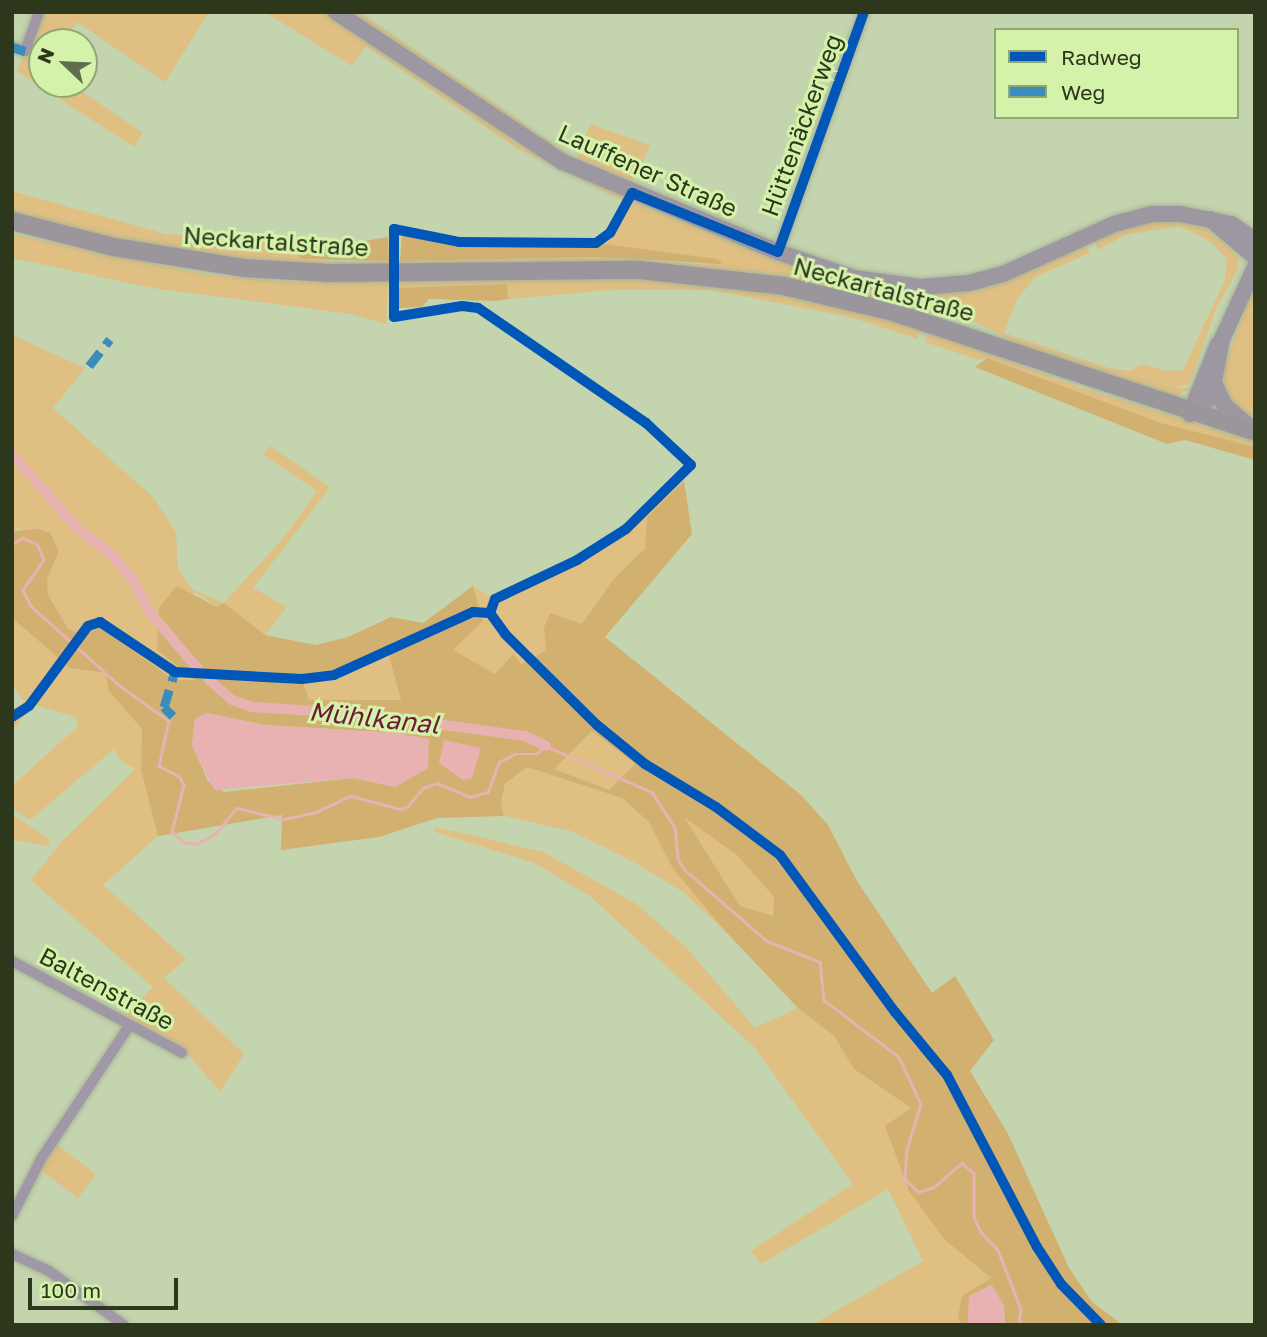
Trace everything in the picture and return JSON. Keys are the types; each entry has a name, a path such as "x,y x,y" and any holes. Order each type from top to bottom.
{"main road":[{"name":"Neckartalstraße","path":"12,221 152,255 243,268 330,273 640,270 732,278 845,299 940,327 1190,414 1255,431"}],"street":[{"path":"12,47 25,51 39,12"},
{"name":"Lauffener Straße","path":"337,12 563,162 778,252 855,278 920,287 1003,274 1128,218 1166,213 1210,219 1251,233"},
{"name":"Hüttenäckerweg","path":"778,252 864,12"},
{"path":"1210,219 1255,257"},
{"path":"1190,414 1211,353 1222,339 1255,267"},
{"path":"1190,414 1206,405 1215,385 1222,339"},
{"path":"1215,385 1225,406 1255,431"},
{"name":"Baltenstraße","path":"12,961 182,1053"},
{"path":"12,1216 41,1159 129,1026"},
{"path":"12,1254 49,1271 124,1325"}],"shaded area":[{"path":"42,12 209,12 165,82 98,36 98,28 86,28 77,22 73,28 35,28"},
{"path":"265,12 359,12 576,159 590,124 650,145 624,201 518,149 366,46 352,66"},
{"path":"28,45 28,78 17,71"},
{"path":"59,98 92,98 143,133 134,147"},
{"path":"12,191 166,234 309,244 301,247 300,259 348,262 599,257 712,265 603,244 629,204 637,201 814,273 879,290 935,291 1085,243 1090,253 1035,277 1016,301 1004,333 1108,368 1130,371 1141,364 1167,371 1183,370 1225,280 1227,259 1211,242 1180,226 1125,235 1098,250 1094,239 1118,228 1163,218 1206,228 1239,257 1236,273 1216,309 1190,383 1176,388 1192,388 1175,396 1023,348 978,323 796,281 647,264 370,267 264,263 134,245 12,214"},
{"path":"12,234 204,274 288,282 388,282 386,324 351,314 152,288 12,258"},
{"path":"402,234 472,245 603,244 718,259 722,264 599,257 400,261"},
{"path":"388,237 389,261 300,259 298,253 309,244 341,245"},
{"path":"621,276 798,295 921,328 917,339 850,317 712,290 611,290 508,299 506,284 399,288 400,279"},
{"path":"507,284 508,299 429,299 422,307 399,308 399,288"},
{"path":"1255,284 1255,417 1228,402 1221,386 1222,371"},
{"path":"928,331 1073,385 1255,442 1255,447 1161,423 987,358 978,360 925,342"},
{"path":"12,335 85,368 53,408 153,497 176,532 178,570 192,589 224,603 285,536 317,491 263,454 270,446 330,487 253,588 287,607 265,635 224,604 218,607 194,592 196,680 174,680 101,628 80,633 68,629 48,596 47,579 59,551 18,528 12,531"},
{"path":"987,358 1161,423 1255,447 1255,460 1185,440 1167,444 975,367"},
{"path":"689,464 684,481 647,517 645,548 613,580 582,624 544,628 546,649 520,664 512,654 495,674 452,650 483,621 473,586 493,598 588,550 637,515"},
{"path":"684,481 692,534 605,637 801,795 828,825 857,881 932,993 955,976 994,1040 970,1071 1008,1134 1069,1268 1092,1302 1123,1325 1005,1325 1004,1306 991,1285 969,1297 968,1325 963,1325 958,1318 962,1296 991,1278 945,1240 909,1191 885,1126 911,1108 854,1069 834,1036 798,1008 726,932 673,869 649,822 622,798 527,767 505,784 501,803 504,816 437,818 379,837 281,850 282,815 158,836 141,770 142,729 109,691 105,673 70,668 12,618 12,531 38,529 50,533 59,551 47,579 48,595 68,629 80,633 101,628 174,680 195,680 157,650 159,607 177,586 217,607 224,603 265,635 316,645 348,637 391,617 423,623 473,586 483,621 453,650 495,674 513,654 521,664 546,650 544,628 550,613 582,624 613,580 645,548 647,517","holes":["389,655 401,700 309,700 302,680 328,678","206,713 264,725 397,733 396,787 353,778 224,792 208,781 192,745 195,719","592,731 635,764 609,790 554,769","685,818 737,855 774,897 773,916 740,906"]},
{"path":"12,618 70,668 105,673 110,691 142,729 141,770 158,836 103,885 186,959 164,978 244,1054 220,1092 188,1054 125,1015 153,987 31,880 62,841 135,769 121,761 114,749 30,820 12,808 12,786 77,727 76,717 34,705 12,730 12,709 25,702 12,685"},
{"path":"390,655 401,700 309,700 301,680 328,678"},
{"path":"206,713 264,725 397,733 429,739 428,768 396,787 353,778 214,790 192,745 195,719"},
{"path":"592,731 635,764 609,790 553,769"},
{"path":"444,740 481,748 472,778 463,780 439,763"},
{"path":"527,767 622,798 649,822 673,869 726,932 683,892 632,861 571,831 504,816 501,803 506,784"},
{"path":"12,814 49,839 49,846 12,840"},
{"path":"684,816 737,855 774,897 772,916 740,906"},
{"path":"435,827 543,852 635,903 686,947 755,1028 798,1008 834,1036 854,1069 912,1109 945,1240 991,1278 958,1317 963,1325 812,1325 923,1261 888,1189 761,1264 751,1251 853,1184 754,1047 591,897 535,863 435,832"},
{"path":"56,1144 96,1174 78,1198 38,1168"},
{"path":"992,1285 1004,1306 1005,1325 968,1325 969,1296"}],"waterway":[{"name":"Mühlkanal","path":"12,454 78,529 111,554 135,583 147,609 198,669"},
{"path":"12,544 23,538 37,544 44,560 23,590 31,606 119,685 169,721 159,766 179,776 184,785 172,832 184,842 196,844 214,835 237,808 284,819 316,812 351,796 400,809 408,806 423,788 437,783 470,797 488,792 499,762 515,754 536,754 546,746 652,792 675,828 678,859 685,870 767,941 820,962 824,1000 899,1057 921,1104 907,1150 905,1179 918,1192 934,1187 962,1163 974,1173 974,1217 981,1232 998,1250 1021,1309 1019,1325"},
{"name":"Mühlkanal","path":"208,679 232,700 252,707 364,714 525,736 546,746"}],"marked path":[{"path":"12,47 25,51"},
{"path":"89,366 110,339"},
{"path":"173,716 164,707 175,672"}],"cycle path":[{"path":"490,613 495,599 577,560 626,529 691,465 646,423 478,308 462,306 394,317 394,229 459,242 596,243 610,233 632,193 778,252 864,12"},
{"path":"12,717 29,706 88,626 100,622 175,672 302,679 334,675 473,612 490,613"},
{"path":"490,613 505,634 597,725 645,764 716,807 780,855 895,1012 947,1075 1037,1247 1061,1284 1101,1325"}]}
